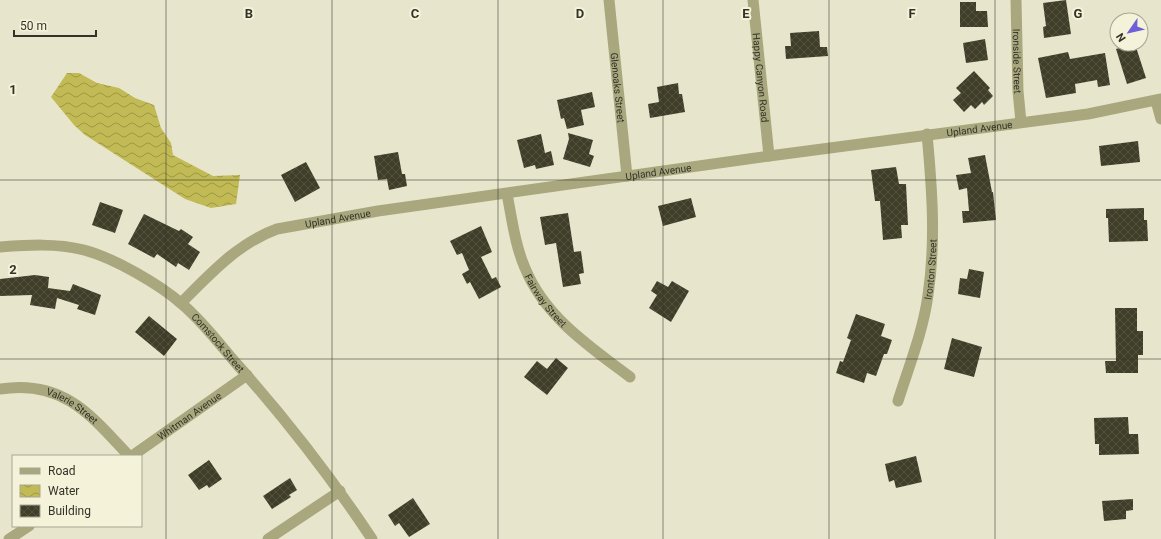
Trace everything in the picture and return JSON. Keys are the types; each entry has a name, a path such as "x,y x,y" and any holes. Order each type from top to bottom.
{"street":[{"name":"Glenoaks Street","path":"609,0 627,176"},
{"name":"Happy Canyon Road","path":"753,0 769,156"},
{"name":"Ironside Street","path":"1016,0 1018,84 1021,122"},
{"name":"Upland Avenue","path":"181,303 231,255 263,234 277,229 378,211 769,156 822,150 927,134 1088,114 1159,100"},
{"path":"1159,100 1161,119"},
{"name":"Ironton Street","path":"898,401 917,342 928,296 933,250 931,182 927,134"},
{"name":"Fairway Street","path":"507,194 519,251 525,269 543,301 561,322 630,377"},
{"name":"Comstock Street","path":"0,247 39,245 85,250 121,266 157,286 181,303 247,376 340,491 372,539"},
{"name":"Whitman Avenue","path":"132,455 247,376"},
{"name":"Valerie Street","path":"0,389 12,387 40,390 71,401 91,414 130,455"},
{"path":"268,539 340,491"},
{"path":"10,539 28,527"}],"water":[{"path":"67,73 79,73 97,83 119,88 135,98 154,105 161,128 171,143 173,155 213,176 240,175 236,204 211,208 185,199 85,135 74,125 51,97"}],"building":[{"path":"1066,0 1071,34 1044,38 1043,27 1046,26 1043,3"},
{"path":"960,2 976,2 976,11 987,11 988,27 960,27"},
{"path":"819,31 820,47 827,47 828,56 786,59 785,46 791,46 790,33"},
{"path":"985,39 988,60 966,63 963,43"},
{"path":"1068,52 1070,59 1105,53 1110,85 1098,87 1097,80 1075,84 1076,93 1046,98 1038,58"},
{"path":"1117,52 1138,52 1146,78 1127,84"},
{"path":"974,71 990,88 988,90 993,96 984,105 982,102 975,109 971,105 964,112 953,100 961,93 956,88"},
{"path":"678,83 679,94 682,94 685,112 650,118 648,104 659,102 657,87"},
{"path":"592,92 595,107 581,110 584,125 567,129 564,118 561,119 557,100"},
{"path":"568,133 593,140 589,154 594,156 590,167 563,159 569,139"},
{"path":"541,134 545,153 551,151 554,165 536,169 535,165 524,168 517,140"},
{"path":"1138,141 1140,162 1101,166 1099,146"},
{"path":"398,152 402,174 405,174 407,186 389,190 387,179 378,180 374,156"},
{"path":"985,155 993,192 996,220 963,223 962,211 969,211 967,188 959,190 956,175 971,173 968,158"},
{"path":"306,162 320,188 295,202 281,175"},
{"path":"896,167 899,184 906,184 908,225 901,225 902,238 883,240 880,201 875,201 871,170"},
{"path":"691,198 696,217 663,226 658,206"},
{"path":"100,202 123,210 115,233 92,225"},
{"path":"1144,208 1144,220 1147,220 1148,241 1109,242 1106,209"},
{"path":"568,213 574,252 581,251 584,273 579,274 581,284 563,287 556,243 545,245 540,217"},
{"path":"144,214 179,231 181,229 193,237 188,244 200,252 189,270 178,263 176,267 157,254 154,258 128,244"},
{"path":"481,226 492,252 481,257 492,279 496,277 501,287 479,299 470,282 467,284 462,274 469,270 462,253 457,255 450,241"},
{"path":"969,269 984,272 980,298 958,294 960,278 967,279"},
{"path":"35,275 49,277 48,288 70,291 73,284 101,295 95,315 77,309 79,305 57,298 55,309 30,305 32,295 0,296 0,279"},
{"path":"657,281 668,287 672,281 689,291 671,322 649,308 657,295 651,291"},
{"path":"1115,308 1137,308 1137,331 1143,331 1143,355 1138,355 1138,373 1106,373 1105,361 1116,361"},
{"path":"856,314 885,324 881,336 892,340 887,354 884,354 876,376 867,373 864,383 836,373 840,361 843,362 851,340 847,338"},
{"path":"149,316 177,339 164,356 135,332"},
{"path":"952,338 982,347 974,377 944,369"},
{"path":"556,358 568,368 547,395 524,377 537,361 547,369"},
{"path":"1128,417 1129,434 1138,434 1139,454 1099,455 1099,444 1095,444 1094,418"},
{"path":"916,456 922,482 896,488 894,480 889,482 885,464"},
{"path":"209,460 222,479 209,488 207,485 199,490 188,475"},
{"path":"290,478 297,490 289,495 291,497 272,509 263,496"},
{"path":"413,498 430,524 409,537 399,523 395,526 388,515"},
{"path":"1133,499 1133,510 1126,511 1126,519 1104,521 1102,501"}]}
